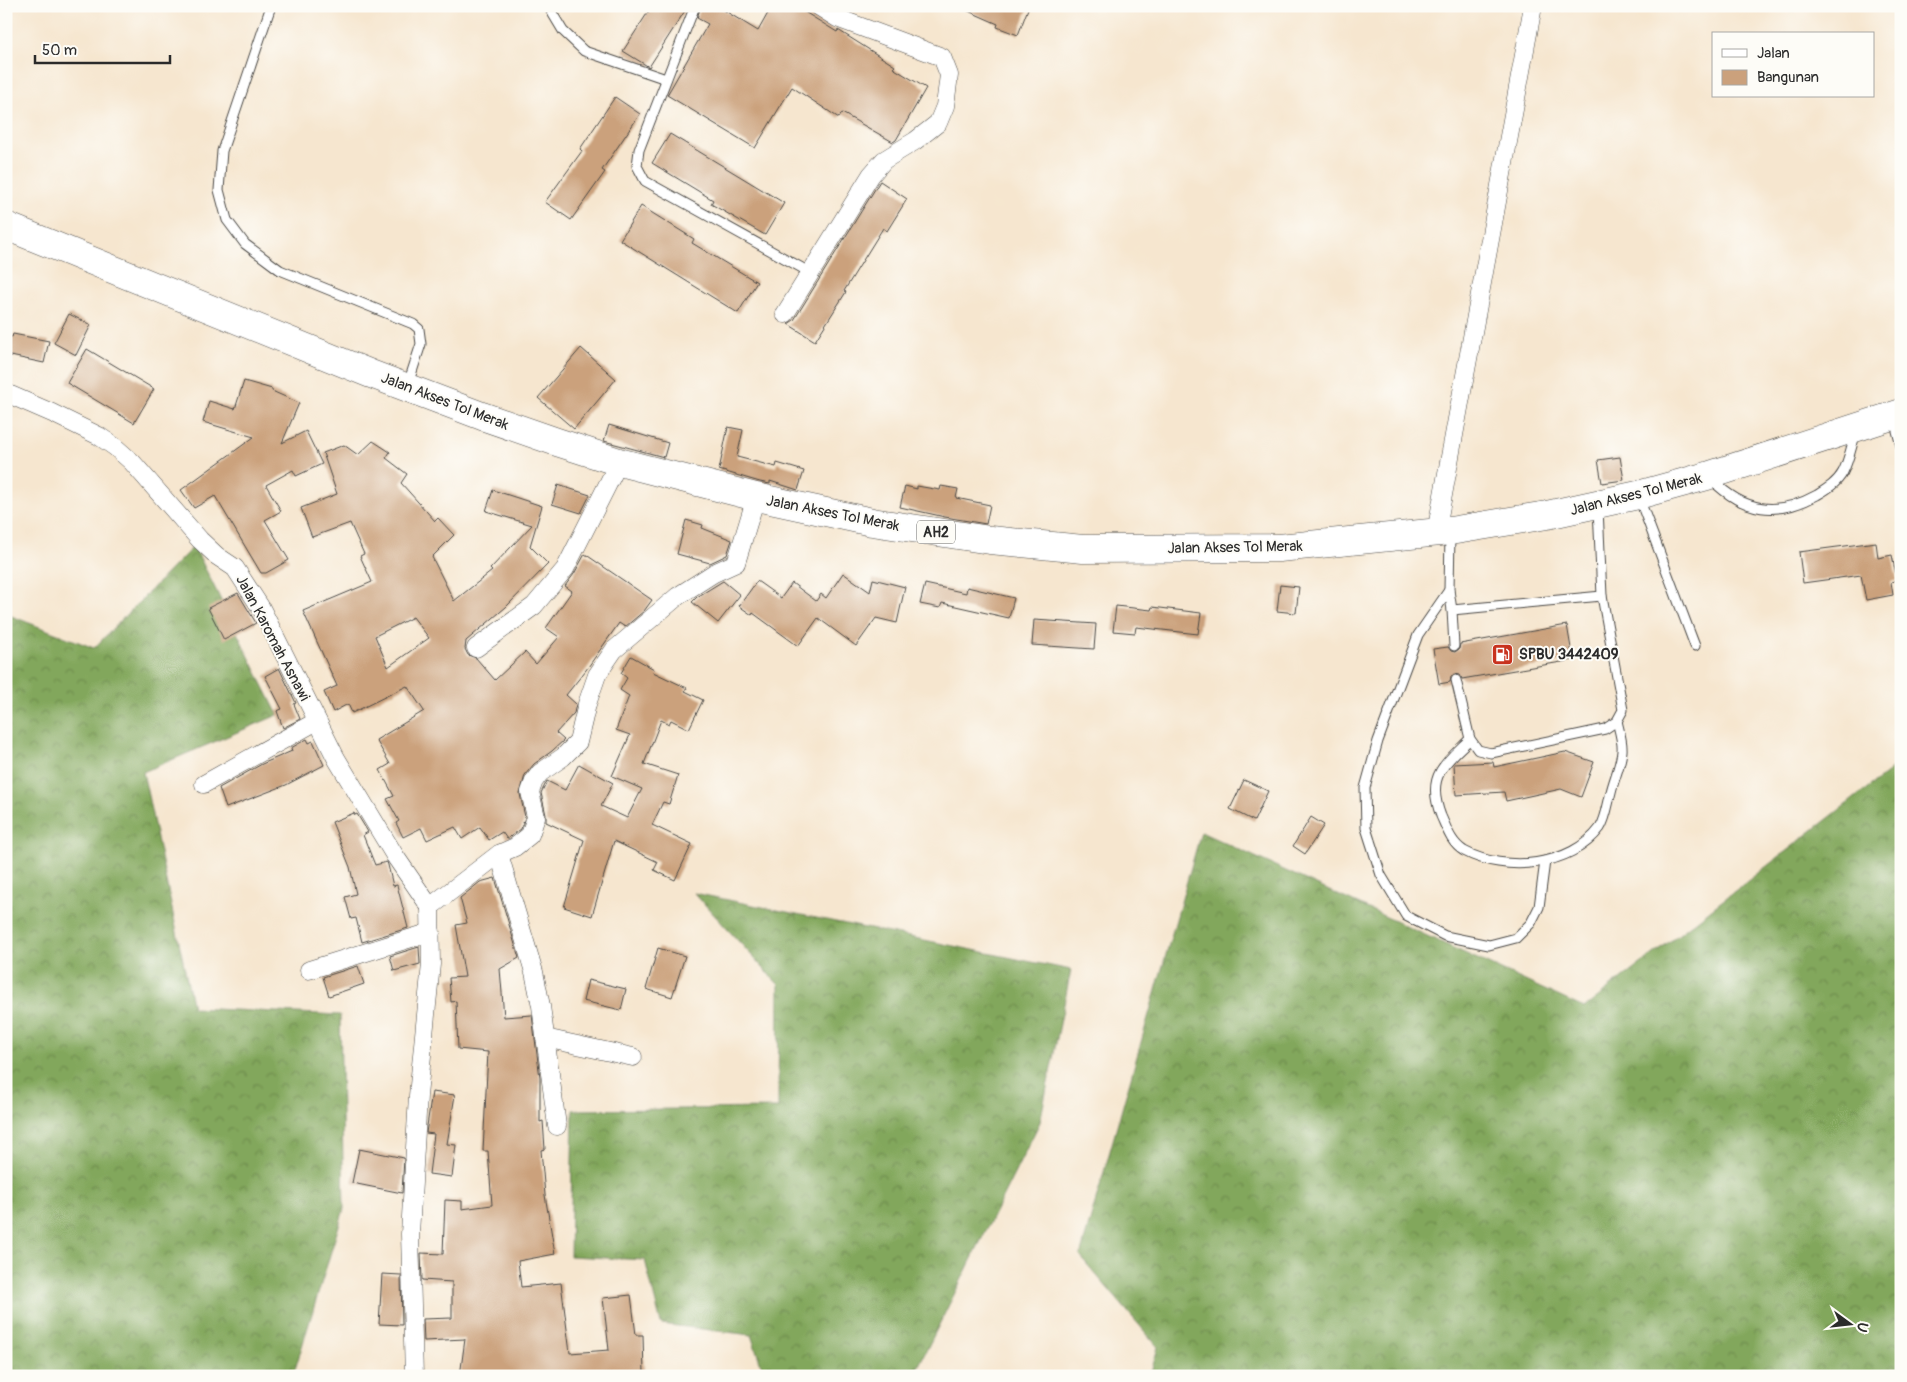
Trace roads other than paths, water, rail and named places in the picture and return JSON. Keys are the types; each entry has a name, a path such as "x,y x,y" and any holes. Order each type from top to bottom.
{"highway":[{"name":"Jalan Akses Tol Merak","path":"6,226 482,416 619,462 756,497 872,522 990,540 1083,549 1279,548 1443,532 1598,505 1638,495 1707,476 1897,415"}],"street":[{"path":"785,314 871,175 884,160 915,141 938,123 945,106 949,75 942,57 838,18 818,6"},
{"path":"1443,532 1533,6"},
{"name":"Jalan Karomah Asnawi","path":"6,393 99,436 115,447 132,462 200,540 217,556 235,568 261,608 336,758 396,856 430,907"},
{"path":"476,648 534,606 565,569 619,462"},
{"path":"414,1376 410,1234 418,1096 431,964 430,907 499,854 515,847 530,835 536,817 530,792 534,781 540,773 563,757 578,742 586,704 597,675 614,650 678,596 706,578 736,563 756,497"},
{"path":"204,784 317,721"},
{"path":"499,854 534,972 541,1006 557,1126"},
{"path":"309,970 431,932"},
{"path":"545,1038 633,1057"}],"lane":[{"path":"271,6 222,151 220,190 227,220 246,244 280,270 419,328 421,344 407,387"},
{"path":"548,6 563,32 584,51 666,79"},
{"path":"694,6 639,150 637,166 645,181 811,273"},
{"path":"1897,415 1901,446"},
{"path":"1707,476 1725,493 1748,504 1771,510 1805,501 1831,486 1843,472 1858,427"},
{"path":"1638,495 1695,646"},
{"path":"1456,680 1470,739 1478,750 1491,753 1605,728 1617,721 1623,710 1602,596 1598,505"},
{"path":"1443,532 1454,646"},
{"path":"1449,590 1418,635 1381,733 1365,788 1366,828 1381,874 1406,916 1445,936 1489,945 1516,938 1531,923 1539,907 1545,861"},
{"path":"1452,610 1602,596"},
{"path":"1470,739 1446,762 1439,773 1435,787 1438,807 1450,838 1463,850 1502,864 1518,865 1545,861 1572,851 1589,841 1601,826 1622,751 1617,721"}],"place":[{"name":"SPBU 3442409","path":"1503,654"}]}
